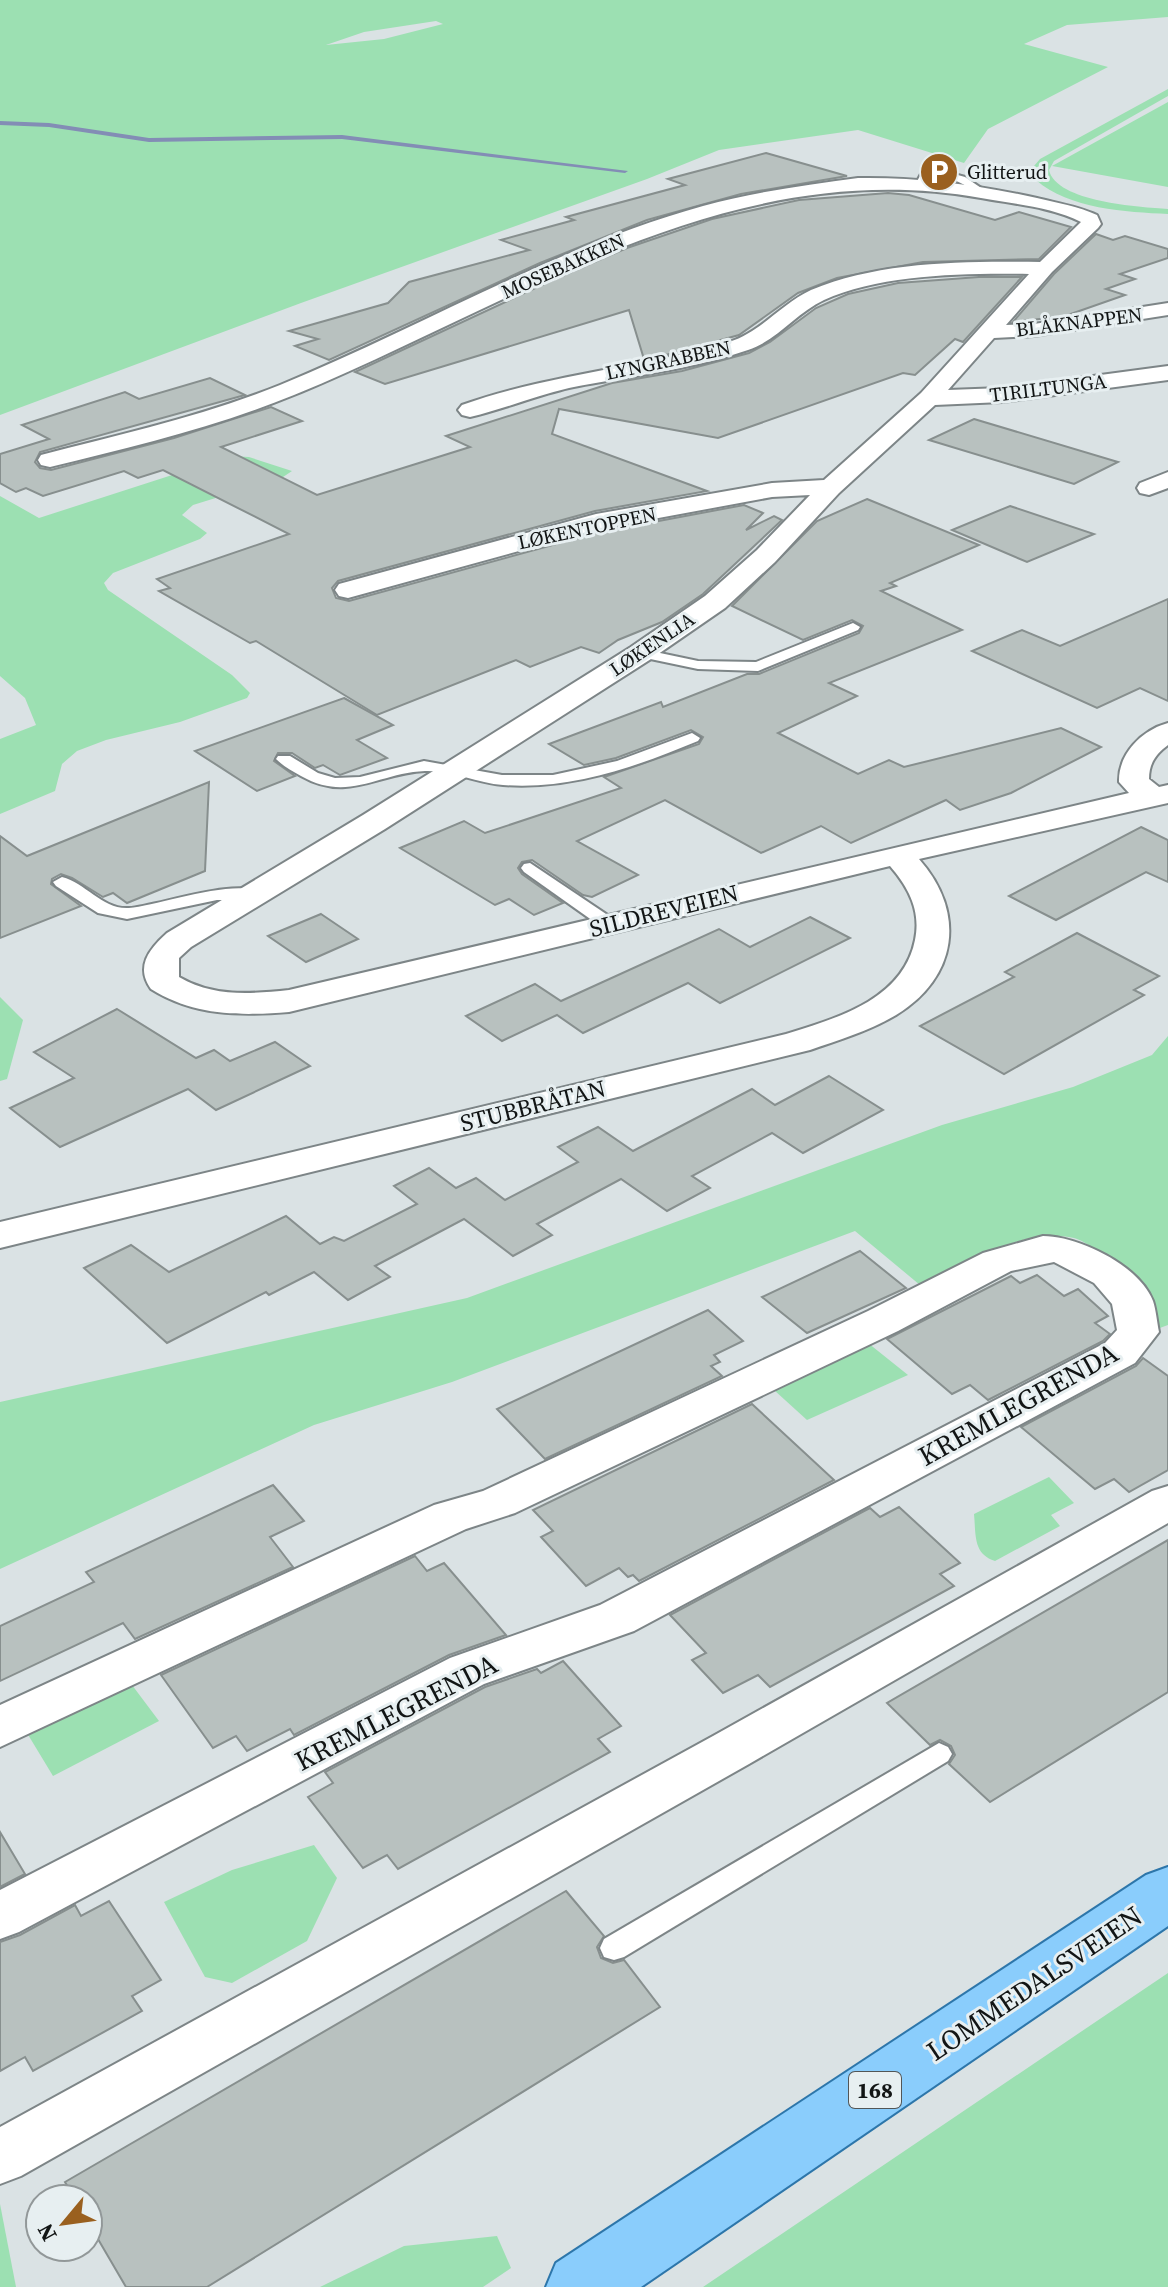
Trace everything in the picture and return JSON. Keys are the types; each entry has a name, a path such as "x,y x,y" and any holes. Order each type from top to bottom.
{"main road":[{"name":"LOMMEDALSVEIEN","path":"581,2287 1168,1893"}],"street":[{"name":"MOSEBAKKEN","path":"50,460 169,430 249,405 650,229 788,193 858,184 920,185 982,192 1078,213 1090,219 1091,224"},
{"name":"LØKENLIA","path":"163,982 158,967 162,956 179,940 453,772 641,653 715,602 766,556 830,488 929,398 1045,268 1091,224"},
{"name":"LYNGRABBEN","path":"470,410 543,385 744,344 813,297 835,288 954,271 1045,268"},
{"name":"BLÅKNAPPEN","path":"990,332 1034,330 1168,309"},
{"name":"TIRILTUNGA","path":"929,398 1002,395 1168,373"},
{"name":"LØKENTOPPEN","path":"348,590 596,522 772,490 830,488"},
{"path":"1160,795 1134,782 1133,772 1137,759 1168,732"},
{"name":"SILDREVEIEN","path":"163,982 191,999 219,1003 289,1001 1160,795"},
{"name":"STUBBRÅTAN","path":"0,1235 797,1042 873,1014 909,989 931,955 934,923 927,893 898,855"},
{"name":"KREMLEGRENDA","path":"0,1727 450,1517 499,1502 883,1321 997,1262 1043,1249 1061,1249 1108,1274 1132,1300 1138,1332 1120,1353 617,1618 467,1671 0,1916"},
{"path":"0,2157 705,1763 846,1688 1168,1502"}],"lane":[{"path":"641,653 698,665 758,667 853,627"},
{"path":"284,759 320,780 337,784 352,784 424,766 498,780 568,780 620,767 692,738"},
{"path":"530,868 609,924"},
{"path":"62,882 104,909 127,914 217,895 255,895"},
{"path":"614,1948 939,1754"}],"green space":[{"path":"0,0 1168,0 1168,17 1067,25 1024,44 1108,67 988,129 964,163 858,130 719,150 0,415","holes":["436,21 443,24 384,39 326,45 364,32"]},
{"path":"1168,89 1168,96 1054,161 1049,170 1055,181 1082,196 1168,209 1168,214 1116,210 1081,203 1049,190 1036,180 1034,166 1040,159"},
{"path":"1168,102 1168,187 1052,166"},
{"path":"231,456 249,457 292,471 283,477 193,505 182,515 207,533 200,539 113,573 104,583 108,590 232,675 250,693 247,698 180,722 106,740 77,751 62,764 55,791 0,814 0,739 36,725 25,698 0,676 0,496 39,518"},
{"path":"0,997 23,1020 7,1079 0,1081"},
{"path":"1168,1036 1168,1325 1157,1329 1156,1313 1146,1295 1103,1255 1074,1238 1034,1237 1015,1242 978,1259 926,1290 855,1231 452,1382 314,1425 0,1569 0,1402 467,1298 942,1125 1073,1087 1152,1055"},
{"path":"868,1343 908,1375 807,1420 774,1390"},
{"path":"1049,1477 1074,1503 1051,1515 1060,1526 995,1561 983,1554 977,1543 974,1514"},
{"path":"129,1681 159,1721 53,1776 27,1733"},
{"path":"314,1845 337,1878 307,1941 232,1983 205,1977 164,1902 232,1870"},
{"path":"1168,1973 1168,2287 703,2287"},
{"path":"0,2204 16,2287 0,2287"},
{"path":"497,2236 511,2268 483,2287 320,2287 404,2246"}],"building":[{"path":"766,153 847,176 741,194 647,220 540,263 329,360 295,346 318,339 289,331 388,303 409,282 529,250 501,240 574,220 566,217 685,185 668,179"},
{"path":"888,193 909,195 995,220 1019,212 1071,227 1039,259 923,262 837,278 798,293 739,335 662,356 644,359 629,310 385,384 355,372 627,248 712,219 799,200"},
{"path":"1096,234 1113,240 1125,236 1168,249 1168,258 1120,274 1135,279 1106,289 1125,295 1065,316 1013,322 1054,274"},
{"path":"1022,277 963,342 955,339 915,375 903,373 718,438 559,409 552,434 707,491 595,511 338,581 332,588 336,598 349,601 600,532 744,505 763,513 746,530 774,516 782,520 703,594 662,622 618,640 599,653 581,647 530,667 516,660 377,715 256,641 250,643 159,591 170,588 157,579 289,534 163,470 138,478 124,471 43,496 26,488 16,492 0,483 0,454 49,439 22,425 125,392 139,399 210,378 245,395 40,452 35,462 40,468 51,470 174,438 271,407 302,421 221,447 317,495 470,447 446,436 612,383 682,371 749,353 770,342 816,308 848,294 898,283"},
{"path":"974,419 1118,462 1074,484 929,440"},
{"path":"867,499 979,545 890,583 896,586 881,591 962,630 829,683 857,696 778,733 858,774 889,760 904,767 1061,728 1101,747 1011,793 960,810 946,800 851,843 821,826 761,853 665,800 577,841 638,875 592,897 583,895 532,860 522,862 518,868 522,874 563,903 534,915 509,899 495,905 400,848 464,821 485,833 621,788 604,777 699,744 703,737 691,730 616,758 584,765 549,744 661,702 663,707 747,674 759,674 859,633 863,626 852,620 803,640 732,606 817,521"},
{"path":"1010,506 1094,534 1027,562 952,530"},
{"path":"1168,599 1168,701 1140,688 1097,708 972,651 1022,630 1060,646"},
{"path":"344,698 393,725 357,740 387,758 340,775 323,765 315,768 292,753 278,753 274,761 295,776 257,791 195,751"},
{"path":"209,782 205,871 127,903 113,893 103,897 61,874 52,879 51,884 81,906 0,938 0,836 27,856"},
{"path":"1141,827 1168,840 1168,882 1146,872 1056,920 1009,896"},
{"path":"321,914 358,939 306,962 268,936"},
{"path":"810,917 850,938 720,1003 688,983 583,1033 557,1015 502,1041 466,1016 535,984 561,1001 719,929 750,947"},
{"path":"1077,933 1159,976 1134,990 1144,995 1004,1074 920,1026 1014,977 1005,972"},
{"path":"117,1009 196,1058 214,1050 230,1061 275,1042 310,1066 216,1110 188,1089 60,1147 10,1108 74,1078 34,1052"},
{"path":"829,1076 883,1110 803,1153 772,1133 692,1176 710,1188 667,1211 621,1179 537,1224 552,1235 513,1256 464,1219 375,1266 390,1277 348,1300 314,1272 269,1295 266,1292 167,1343 84,1268 131,1245 169,1272 286,1216 320,1244 334,1237 344,1241 417,1204 394,1186 429,1168 456,1188 476,1178 505,1200 578,1162 558,1147 598,1127 633,1151 752,1089 775,1105"},
{"path":"860,1251 906,1288 807,1333 762,1297"},
{"path":"1037,1275 1064,1296 1078,1289 1108,1316 1095,1323 1110,1334 1103,1341 988,1400 970,1385 952,1394 887,1339 1011,1276 1020,1283"},
{"path":"708,1310 743,1341 714,1355 720,1362 711,1366 722,1376 545,1459 497,1409"},
{"path":"1143,1358 1168,1376 1168,1470 1129,1492 1114,1479 1095,1489 1021,1427 1136,1366"},
{"path":"752,1404 834,1480 639,1581 633,1575 628,1577 619,1568 586,1586 541,1537 553,1531 533,1510"},
{"path":"273,1485 304,1521 270,1537 293,1567 135,1639 123,1623 0,1681 0,1626 94,1582 86,1572"},
{"path":"899,1507 960,1563 940,1574 954,1586 770,1687 758,1675 723,1693 692,1660 706,1653 670,1615 870,1508 880,1517"},
{"path":"1168,1540 1168,1692 990,1802 949,1764 955,1755 951,1746 940,1740 930,1745 887,1703"},
{"path":"415,1556 427,1571 444,1563 506,1635 449,1655 294,1735 290,1729 247,1751 236,1736 213,1748 161,1675"},
{"path":"563,1661 621,1726 598,1739 610,1752 398,1869 387,1855 363,1868 308,1797 333,1783 325,1772 485,1687 537,1669 541,1673"},
{"path":"0,1832 25,1874 0,1887"},
{"path":"566,1891 604,1936 597,1947 601,1958 613,1963 624,1960 660,2007 207,2287 126,2287 104,2249 104,2183 65,2182"},
{"path":"109,1901 161,1980 132,1996 142,2011 33,2071 25,2057 0,2071 0,1942 20,1935 75,1905 81,1916"}],"waterway":[{"path":"0,123 49,125 149,140 342,137 625,171"}],"place":[{"name":"Glitterud","path":"939,172"}]}
